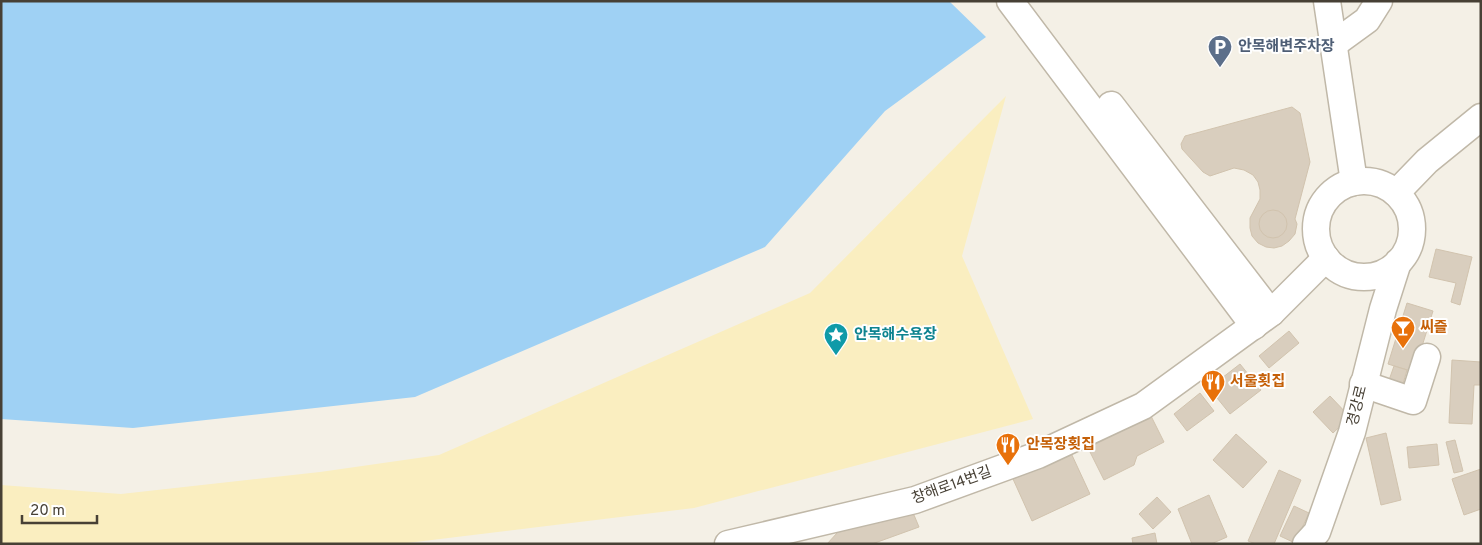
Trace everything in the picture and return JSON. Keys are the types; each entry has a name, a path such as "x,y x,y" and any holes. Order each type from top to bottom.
{"street":[{"path":"1010,1 1263,319"},
{"path":"1031,1 1263,319"},
{"path":"1327,1 1354,182"},
{"path":"1334,44 1367,20 1379,1"},
{"path":"1396,193 1427,161 1481,117"},
{"path":"1369,181 1384,185 1396,193 1406,205 1410,219 1411,234 1408,248 1398,262 1385,272 1369,277 1353,276 1338,270 1326,258 1318,244 1315,228 1319,212 1328,197 1340,187 1354,182 1369,181"},
{"name":"창해로14번길","path":"728,544 915,500 1038,455 1143,406 1263,319 1326,258"},
{"name":"경강로","path":"1306,544 1317,532 1352,432 1383,309 1398,262"},
{"path":"1363,384 1413,401 1427,357"}],"sand":[{"name":"안목해수욕장","path":"1006,96 962,256 1033,419 694,508 399,544 1,544 1,485 121,494 320,472 439,455 810,293"}],"water":[{"path":"1,1 949,1 986,37 885,111 765,247 415,397 133,428 1,419"}],"building":[{"path":"1292,107 1300,113 1310,162 1295,219 1297,224 1295,234 1282,246 1266,247 1258,243 1252,236 1250,228 1250,218 1260,199 1258,182 1253,175 1244,170 1234,168 1210,176 1203,172 1182,149 1181,144 1185,136"},
{"path":"1273,210 1283,214 1287,224 1283,234 1273,238 1263,234 1259,224 1263,214"},
{"path":"1436,249 1472,257 1460,305 1451,302 1456,283 1429,277"},
{"path":"1407,303 1433,311 1414,372 1388,364"},
{"path":"1289,331 1299,343 1269,368 1259,356"},
{"path":"1452,360 1481,362 1481,385 1474,385 1472,424 1449,423"},
{"path":"1240,364 1261,390 1230,414 1209,388"},
{"path":"1394,366 1407,370 1402,387 1388,383"},
{"path":"1200,393 1214,411 1187,431 1174,414"},
{"path":"1330,396 1350,417 1333,433 1313,412"},
{"path":"1151,416 1164,442 1137,456 1134,465 1104,480 1088,448"},
{"path":"1386,433 1401,500 1381,505 1366,438"},
{"path":"1236,434 1267,462 1243,488 1213,460"},
{"path":"1455,440 1463,471 1454,473 1446,442"},
{"path":"1437,444 1439,465 1409,468 1407,447"},
{"path":"1071,453 1090,494 1032,521 1013,479"},
{"path":"1481,469 1481,509 1464,515 1452,479"},
{"path":"1279,470 1301,480 1274,544 1256,544 1248,541"},
{"path":"1209,495 1227,537 1211,544 1192,544 1178,509"},
{"path":"1157,497 1171,512 1153,529 1139,514"},
{"path":"1294,506 1309,513 1295,543 1280,536"},
{"path":"904,511 914,515 919,527 872,544 827,544 848,521"},
{"path":"1155,533 1157,544 1133,544 1132,538"}],"place":[{"name":"안목해변주차장","path":"1220,68"},
{"name":"씨즐","path":"1403,349"},
{"name":"안목해수욕장","path":"836,356"},
{"name":"서울횟집","path":"1213,403"},
{"name":"안목장횟집","path":"1008,466"}]}
